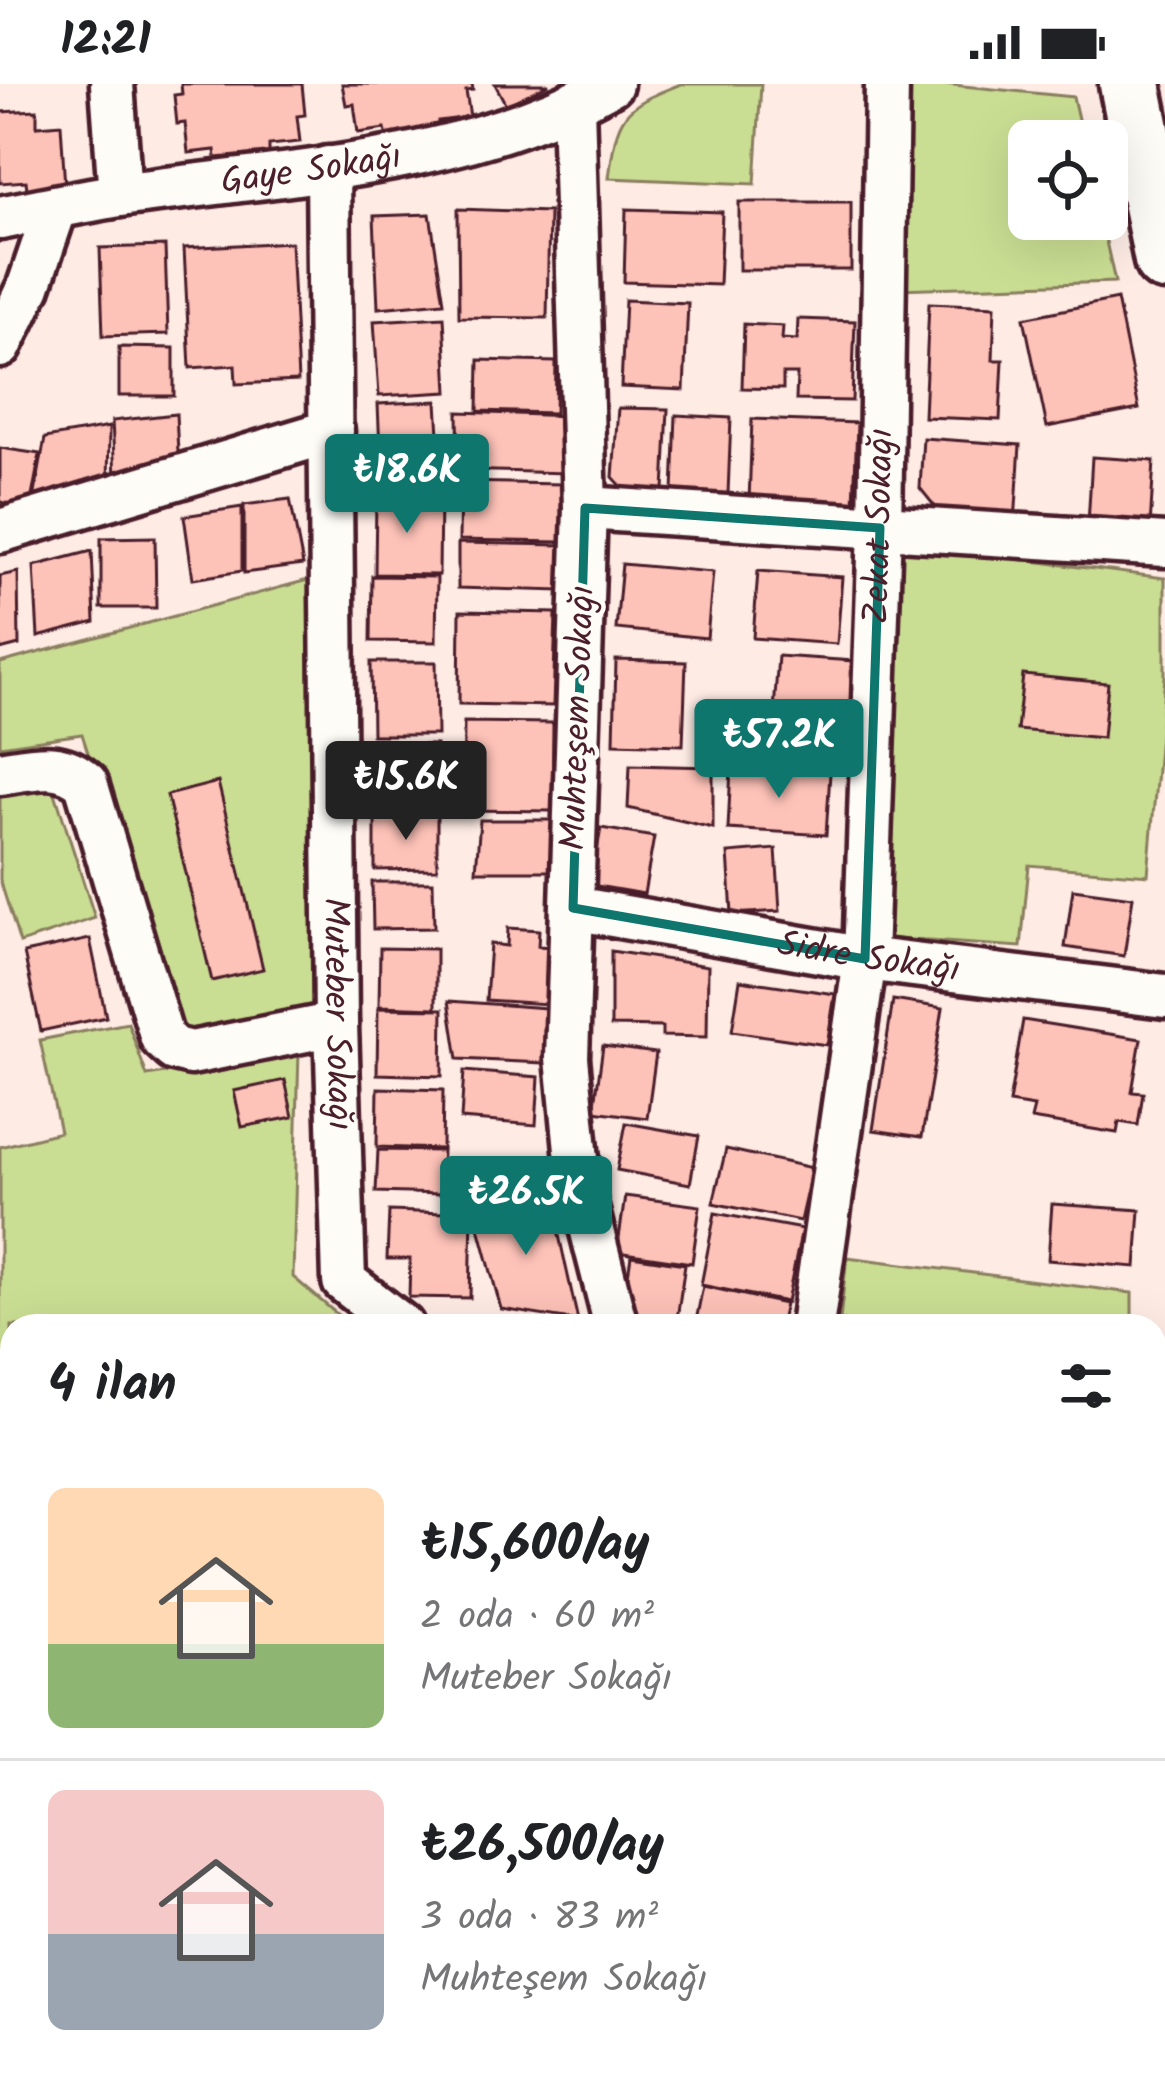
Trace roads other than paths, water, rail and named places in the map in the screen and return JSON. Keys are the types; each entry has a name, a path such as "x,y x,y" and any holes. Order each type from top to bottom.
{"main road":[{"path":"1130,84 1165,260"}],"street":[{"path":"112,84 120,195"},
{"name":"Gaye Sokağı","path":"0,218 466,142 573,106 611,84"},
{"name":"Zekat Sokağı","path":"814,1314 865,958 880,528 887,84"},
{"name":"Muhteşem Sokağı","path":"573,106 585,508 567,1058 579,1180 613,1314"},
{"name":"Muteber Sokağı","path":"328,168 336,1024 344,1281 387,1314"},
{"path":"0,346 29,286 56,207"},
{"path":"0,531 332,430"},
{"path":"585,508 1165,545"},
{"path":"0,772 49,766 73,770 86,782 163,1038 174,1049 191,1053 336,1024"},
{"name":"Sidre Sokağı","path":"573,908 865,958 1165,996"}]}
